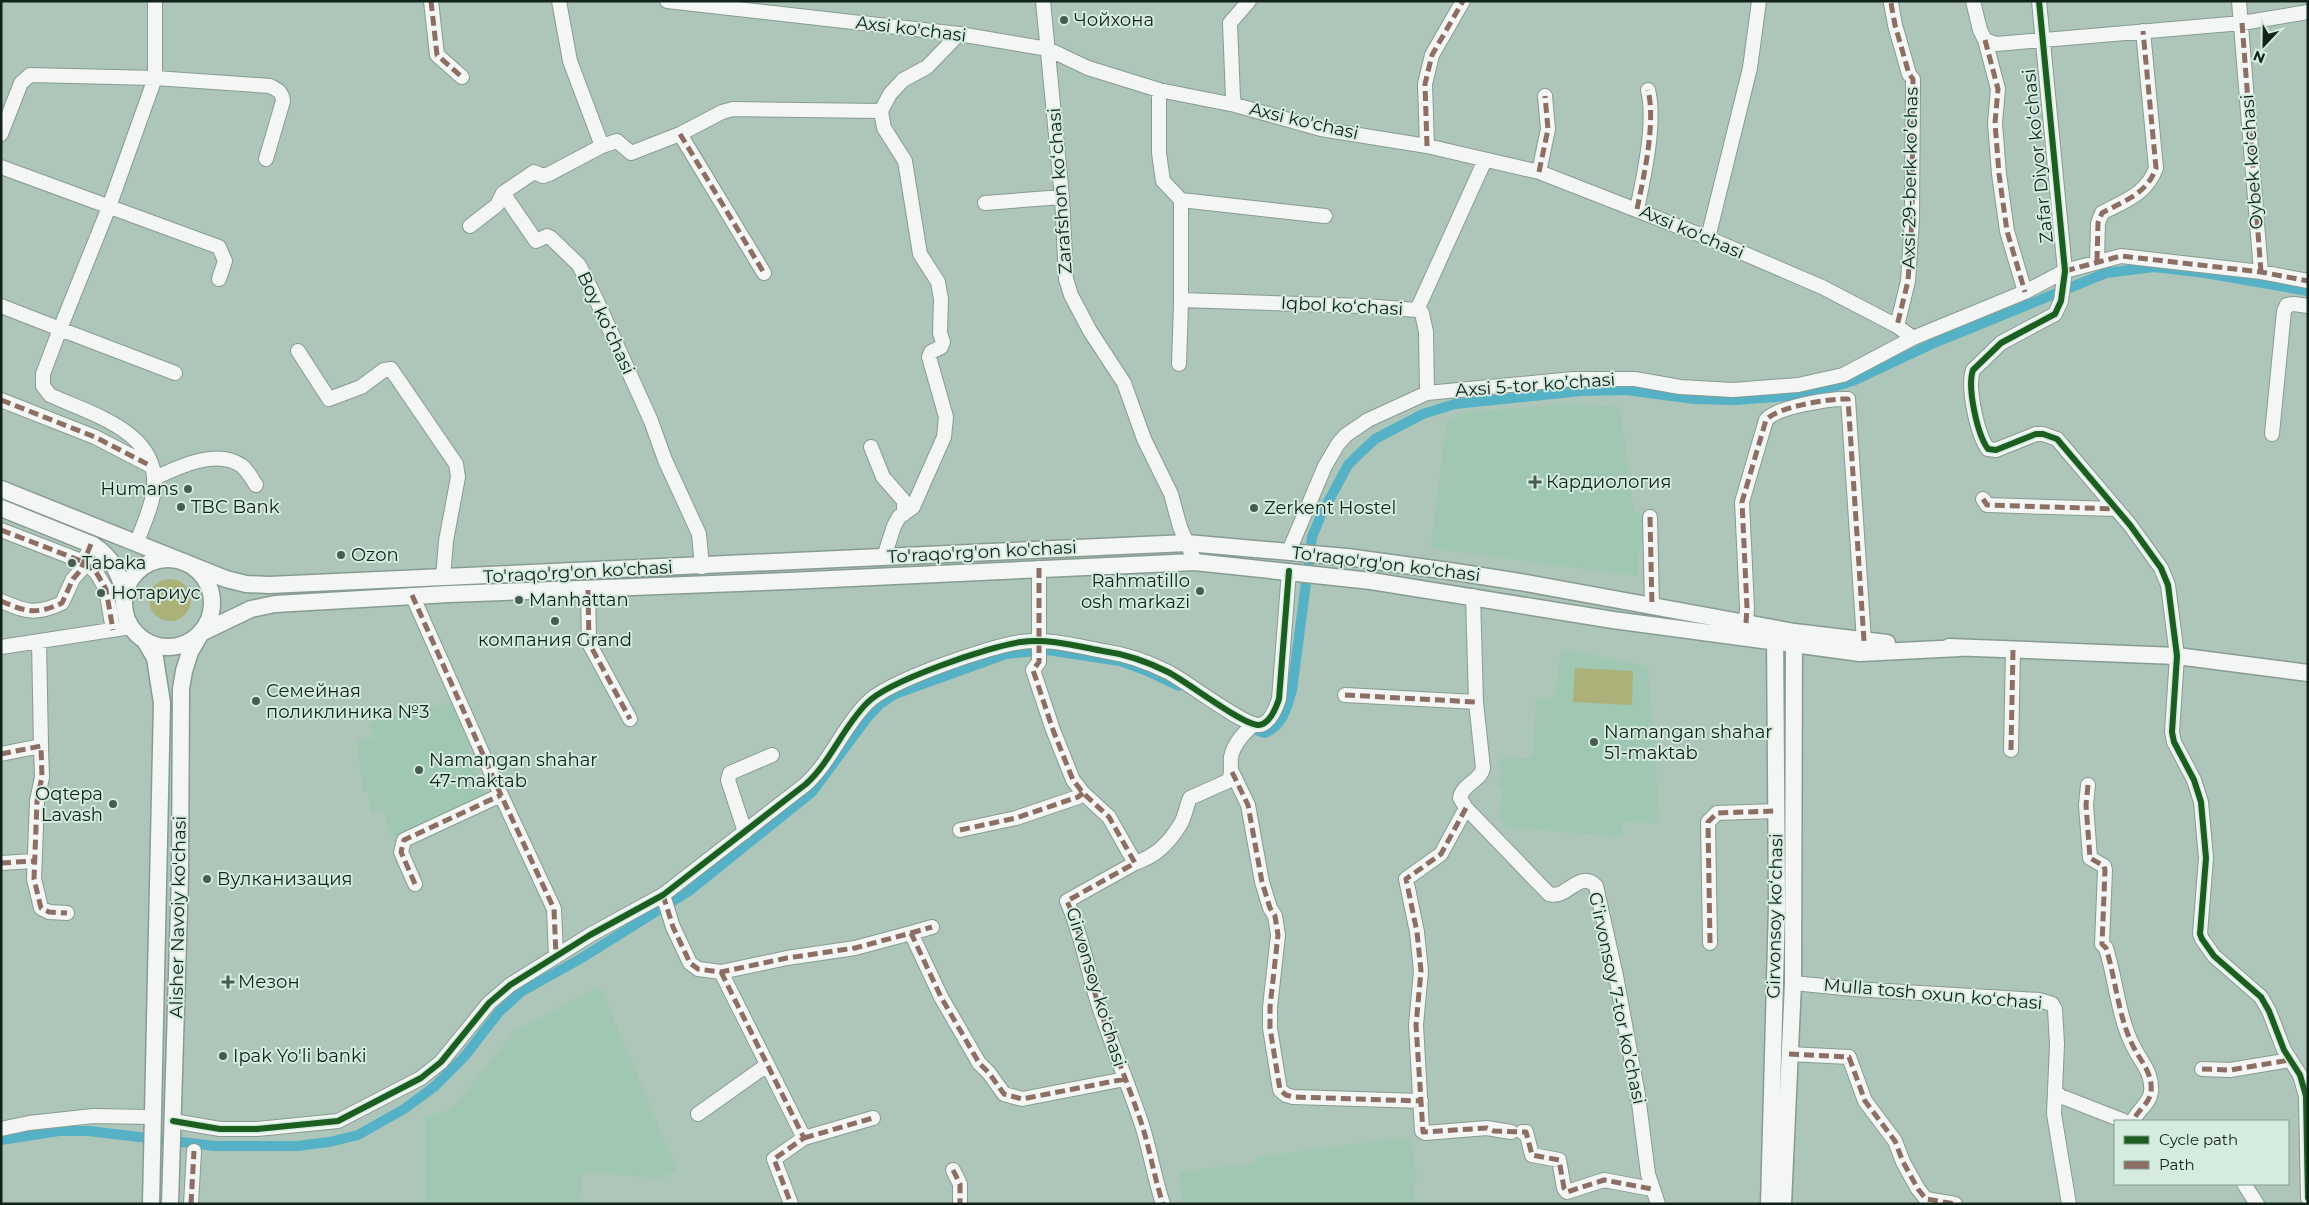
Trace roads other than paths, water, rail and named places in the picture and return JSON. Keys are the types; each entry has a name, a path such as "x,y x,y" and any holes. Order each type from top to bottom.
{"main road":[{"path":"1,489 137,542 187,563 198,570 207,582 212,594 211,615 201,634 189,642 175,647 160,646 146,641"},
{"path":"1,508 91,544 109,557 120,574 125,595"},
{"name":"To'raqo'rg'on ko'chasi","path":"187,563 226,579 246,584 702,567 1187,543 1330,555 1520,582 1746,623 1775,636"},
{"path":"151,1204 157,1001 162,703 155,658 146,641 131,627 124,607 129,582 137,572 148,564 167,559 187,563"},
{"name":"To'raqo'rg'on ko'chasi","path":"201,634 251,609 275,604 412,595 588,590 1195,562 1289,571 1473,596 1613,620 1775,636"},
{"name":"Alisher Navoiy ko'chasi","path":"170,1204 180,876 181,689 190,652 201,634"},
{"path":"1775,636 1860,653 1960,648"},
{"name":"Girvonsoy koʻchasi","path":"1769,1204 1777,906 1775,636"},
{"path":"1794,639 1864,641 1960,648 2177,656 2308,673"},
{"name":"Girvonsoy koʻchasi","path":"1783,1204 1793,982 1794,639"}],"street":[{"path":"137,542 154,490 153,472 146,452 126,430 50,395 45,389 43,374 109,207 154,78 155,1"},
{"path":"432,1 438,57 462,77"},
{"path":"559,1 570,60 602,146"},
{"name":"Axsi ko'chasi","path":"667,1 959,34 1048,49 1088,68 1159,90 1235,105 1321,129 1427,146 1539,172 1637,209 1822,287 1897,326 1913,338"},
{"name":"Zarafshon koʻchasi","path":"1043,1 1062,197 1066,279 1071,295 1090,332 1124,383 1144,439 1171,494 1195,562"},
{"path":"1235,105 1233,98 1230,23 1249,1"},
{"path":"1427,146 1425,84 1432,55 1463,1"},
{"path":"1708,238 1750,68 1759,1"},
{"path":"1973,1 1998,89 1995,124 1999,174 2007,231 2025,292"},
{"name":"Zafar Diyor koʻchasi","path":"2039,1 2064,274 2061,300 2054,314 2001,342 1973,370 1974,407 1984,444 1988,449 1996,450 2036,434 2051,436 2057,439 2116,509"},
{"name":"Oybek koʻchasi","path":"2239,1 2261,272"},
{"name":"Аxsi 29-berk koʼchas","path":"1891,3 1895,26 1909,74 1913,79 1912,219 1908,281 1897,326"},
{"path":"1985,40 1996,44 2042,38 2242,23 2308,12"},
{"path":"2096,261 2098,223 2102,213 2149,185 2156,168 2143,30"},
{"path":"884,557 890,535 899,517 913,507 944,437 946,417 929,357 932,352 943,345 940,333 941,299 938,282 917,246 905,161 884,128 881,111 890,94 903,80 927,66 959,34"},
{"path":"1,134 20,83 30,75 154,78 270,86 282,94 283,101 266,159"},
{"path":"1159,90 1159,153 1163,182 1180,200 1325,216"},
{"path":"1637,209 1645,169 1651,102 1648,90"},
{"path":"1539,172 1548,129 1546,96"},
{"path":"470,226 497,205 503,194 534,172 543,176 549,174 602,146 617,141 631,154 680,134 706,119 733,110 881,111"},
{"path":"680,134 764,273"},
{"path":"1417,310 1485,160"},
{"path":"1,167 219,247 225,261 219,280"},
{"name":"Boy koʻchasi","path":"503,194 536,240 547,236 551,238 580,265 651,421 665,460 699,534 702,567"},
{"path":"985,203 1062,197"},
{"path":"1179,364 1181,300 1180,200"},
{"name":"Аxsi 5-tor koʼchasi","path":"1290,551 1325,466 1338,444 1346,435 1368,420 1428,393 1574,380 1636,379 1680,387 1733,390 1798,385 1842,375 1913,338 2096,261 2121,256 2261,272 2308,281"},
{"name":"Iqbol koʻchasi","path":"1181,300 1365,306 1417,310 1422,313 1426,332 1428,393"},
{"path":"2272,434 2284,311 2287,305 2308,306"},
{"path":"1,306 175,373"},
{"path":"298,351 329,399 361,387 384,370 390,369 456,464 458,478 446,541 443,578"},
{"path":"1746,623 1742,502 1766,420 1773,414 1786,409 1848,399 1864,641"},
{"path":"1,400 95,437 153,472 174,470 212,459 243,467 256,485"},
{"path":"871,448 883,477 904,500 904,514"},
{"path":"1983,499 1987,505 2116,509 2161,568 2165,577 2173,613 2177,656 2172,732 2174,742 2194,780 2205,832 2206,858 2202,906 2202,939 2214,956 2261,997 2290,1060 2300,1075 2306,1096 2308,1198"},
{"path":"1650,517 1652,606"},
{"path":"1,530 84,562 96,572 106,589 114,630"},
{"path":"1,601 28,612 36,612 58,605 65,599 73,579 80,571 91,544"},
{"path":"1039,568 1039,662 1032,670 1073,780 1083,793 1109,817 1135,863 1150,858 1161,850 1181,824 1190,798 1228,781 1232,772"},
{"path":"1289,571 1279,699 1275,709 1265,722 1254,724 1243,735 1231,756 1232,772 1248,804 1262,882 1277,923 1278,935 1270,1028 1280,1090 1286,1095 1293,1097 1421,1101"},
{"path":"588,590 589,643 630,719"},
{"path":"412,595 554,909 556,956"},
{"path":"1473,596 1476,702 1483,768 1481,775 1468,784 1460,794 1466,808 1441,854 1406,879 1420,952 1421,980 1416,1025 1423,1133 1488,1128 1526,1132 1532,1155 1559,1160 1564,1188 1567,1192 1604,1180 1652,1188"},
{"path":"1,647 131,627"},
{"path":"39,641 42,777 37,801 34,879 41,908 49,912 66,913"},
{"path":"172,1124 220,1129 257,1129 338,1121 421,1078 440,1062 463,1033 499,994 556,956 663,897 815,776 854,718 875,695 911,677 991,649 1021,642 1039,646 1119,653 1144,662 1182,680 1238,716 1254,724"},
{"path":"2011,750 2013,650"},
{"path":"1345,695 1476,702"},
{"path":"1,754 41,746"},
{"path":"745,832 728,780 730,773 772,755"},
{"path":"2088,785 2086,804 2090,858 2104,866 2105,870 2102,944 2106,948 2118,1001 2133,1046 2148,1070 2151,1080 2149,1098 2134,1120"},
{"path":"960,830 1016,818 1078,797 1083,793"},
{"path":"415,884 401,852 404,840 501,795"},
{"name":"Gʼirvonsoy 7-tor koʼchasi","path":"1466,808 1548,894 1558,895 1581,880 1592,882 1596,886 1638,1095 1648,1174 1658,1204"},
{"path":"1710,943 1708,822 1711,816 1717,813 1776,810"},
{"path":"1,863 34,861"},
{"name":"Girvonsoy koʻchasi","path":"1135,863 1067,901 1076,922 1085,959 1109,1037 1142,1125 1153,1175 1163,1204"},
{"path":"663,897 668,915 690,963 698,969 721,972 767,961 855,948 932,927"},
{"path":"911,933 926,968 960,1032 979,1063 1006,1095 1022,1099 1125,1079"},
{"path":"721,972 804,1138"},
{"name":"Mulla tosh oxun koʻchasi","path":"1793,982 1854,989 2046,1001 2052,1004 2055,1010 2057,1044 2054,1114 2069,1204"},
{"path":"1789,1054 1849,1057 1865,1101 1895,1141 1902,1162 1918,1189 1926,1199 1955,1204"},
{"path":"2202,1070 2230,1070 2290,1060"},
{"path":"698,1114 768,1065"},
{"path":"2056,1092 2060,1096 2121,1120"},
{"path":"1,1129 29,1123 94,1116 153,1120"},
{"path":"791,1204 774,1159 777,1154 798,1144 804,1138 873,1118"},
{"path":"191,1204 194,1151"},
{"path":"953,1170 960,1184 960,1204"},
{"path":"2245,1185 2258,1204"}],"waterway":[{"path":"1244,726 1265,733 1280,721 1286,709 1292,690 1312,537 1321,515 1348,465 1375,439 1423,414 1455,404 1581,391 1626,390 1694,399 1736,400 1788,396 1824,390 1855,380 1934,343 2106,273 2154,267 2205,273 2308,291"},
{"path":"1,1140 59,1131 89,1131 215,1146 297,1146 329,1142 358,1135 404,1109 434,1087 465,1056 499,1012 521,992 580,959 689,891 812,792 867,718 879,705 895,694 1006,654 1047,650 1120,661 1179,686"}],"place":[{"name":"Чойхона","path":"1064,20"},
{"name":"Кардиология","path":"1535,482"},
{"name":"Humans","path":"188,489"},
{"name":"TBC Bank","path":"181,507"},
{"name":"Zerkent Hostel","path":"1254,508"},
{"name":"Ozon","path":"341,555"},
{"name":"Tabaka","path":"72,563"},
{"name":"Rahmatillo osh markazi","path":"1200,591"},
{"name":"Нотариус","path":"101,593"},
{"name":"Manhattan","path":"519,600"},
{"name":"компания Grand","path":"555,621"},
{"name":"Семейная поликлиника №3","path":"256,701"},
{"name":"Namangan shahar 51-maktab","path":"1594,742"},
{"name":"Namangan shahar 47-maktab","path":"419,770"},
{"name":"Oqtepa Lavash","path":"113,804"},
{"name":"Вулканизация","path":"207,879"},
{"name":"Мезон","path":"228,982"},
{"name":"Ipak Yo'li banki","path":"223,1056"}]}
